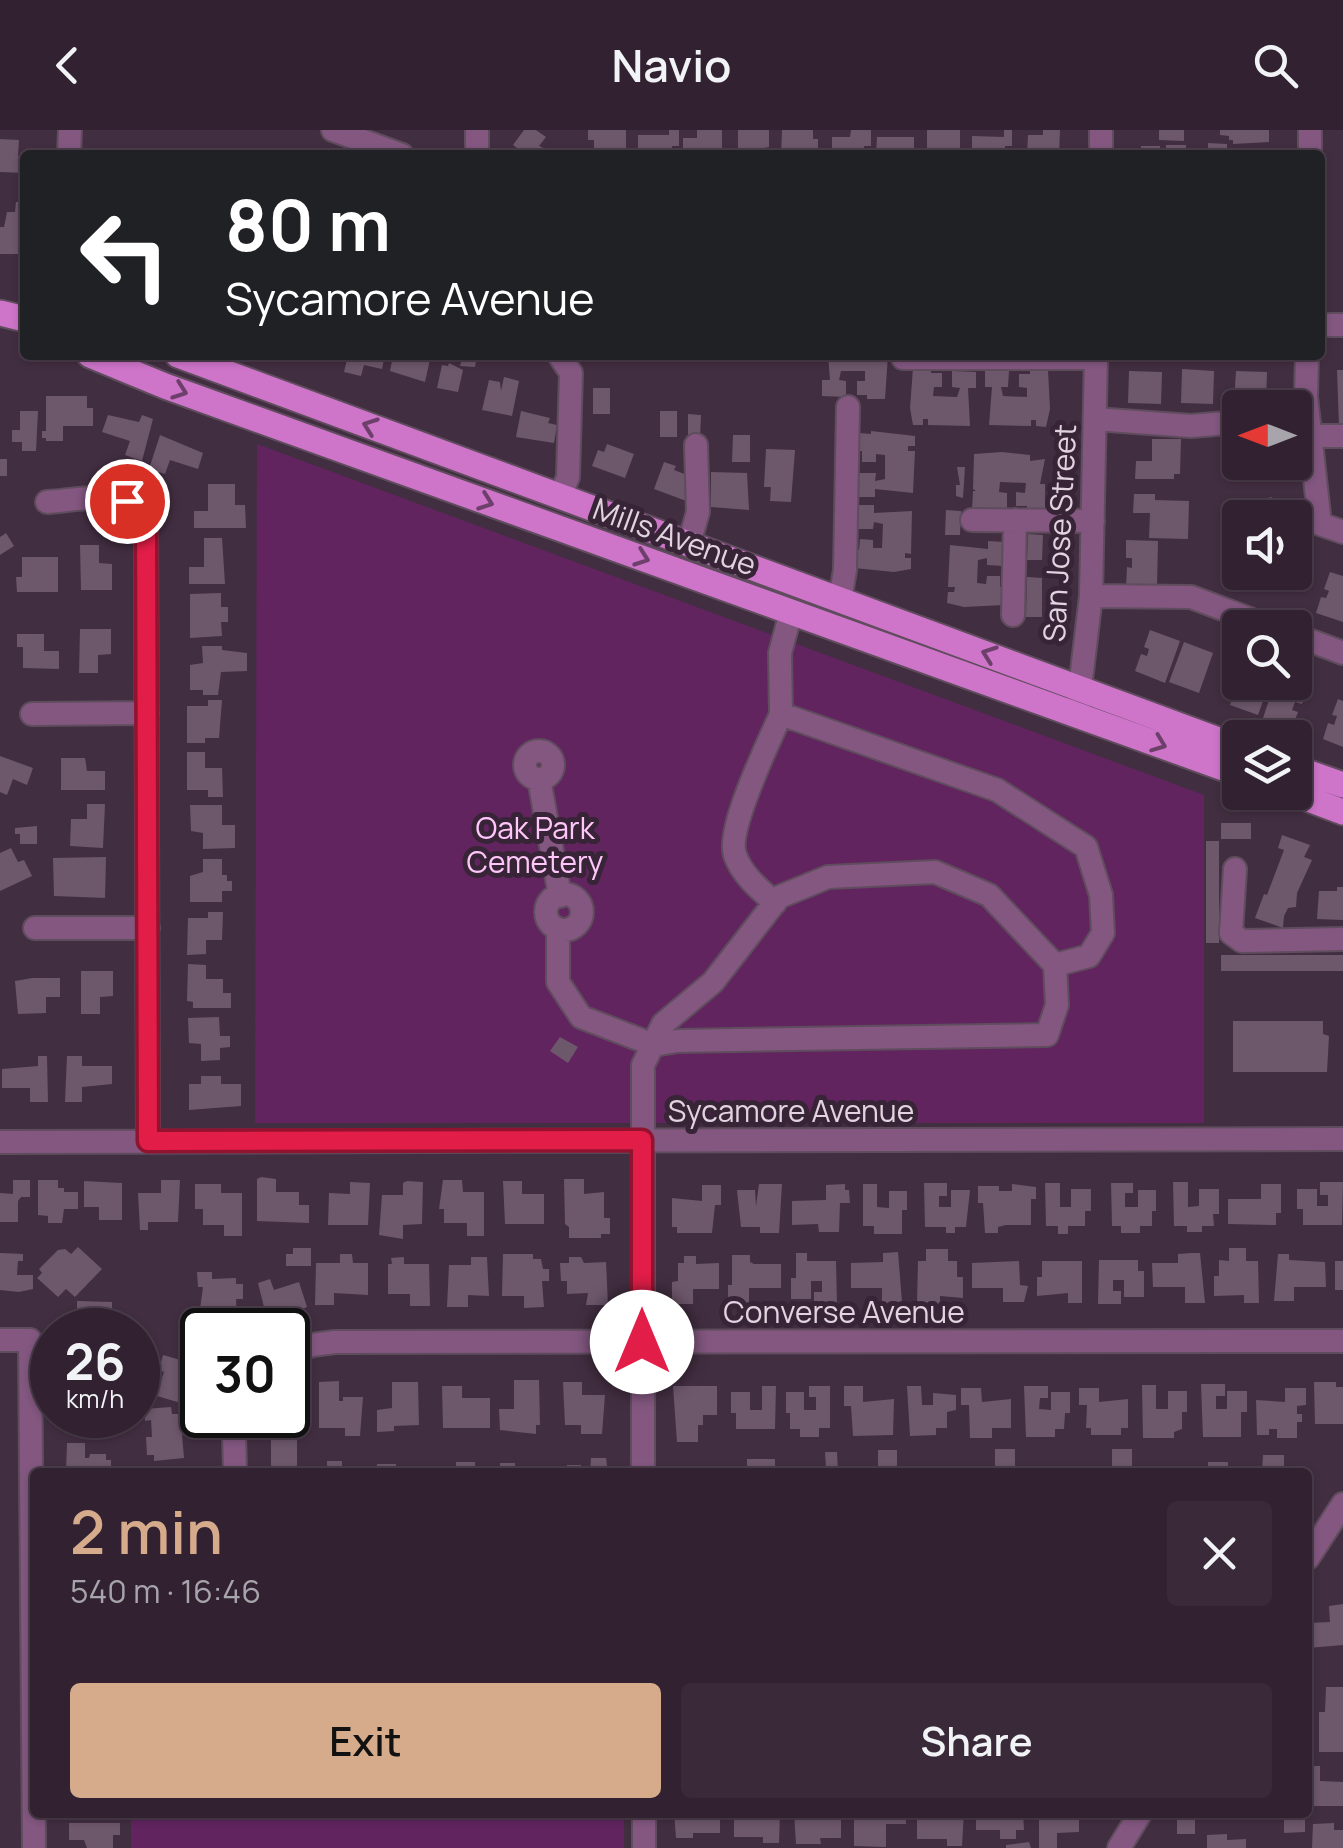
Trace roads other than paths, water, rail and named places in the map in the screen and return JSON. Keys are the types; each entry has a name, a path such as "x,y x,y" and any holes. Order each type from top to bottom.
{"main road":[{"name":"Mills Avenue","path":"102,360 1222,767"},
{"name":"Mills Avenue","path":"192,360 1222,741"},
{"path":"550,525 560,496"},
{"path":"1312,774 1343,785"},
{"path":"1312,800 1343,812"}],"street":[{"path":"333,130 388,150"},
{"path":"560,496 568,477 571,373 563,360"},
{"name":"San Jose Street","path":"1077,714 1091,596 1096,360"},
{"path":"1305,390 1306,360"},
{"path":"840,600 845,570 848,406"},
{"path":"1095,420 1191,426 1222,423"},
{"path":"1312,426 1343,436"},
{"path":"689,544 698,512 696,445"},
{"path":"1312,471 1320,524 1343,532"},
{"path":"47,502 115,499 127,501 146,516 148,1141"},
{"path":"972,520 1093,522"},
{"path":"1013,615 1015,520"},
{"path":"1091,596 1191,597 1226,610"},
{"path":"775,903 750,881 733,852 735,828 781,714 780,653 792,612"},
{"path":"1312,641 1343,653"},
{"path":"32,714 147,713"},
{"path":"781,714 997,790 1086,847 1101,895 1103,933 1089,956 1055,965"},
{"path":"539,779 560,896 547,906 547,918 558,929 558,982 581,1017 654,1045 678,1040 1047,1035 1058,1005 1055,965 989,895 935,872 828,877 779,897 713,982 663,1024 654,1045 642,1065 642,1468"},
{"path":"1234,869 1231,933 1242,942 1343,939"},
{"path":"35,928 148,928"},
{"name":"Sycamore Avenue","path":"0,1142 1343,1138"},
{"path":"0,1340 30,1340 31,1468"},
{"name":"Converse Avenue","path":"310,1345 1343,1341"},
{"path":"1312,1548 1343,1504"},
{"path":"34,1818 34,1848"},
{"path":"644,1818 644,1848"},
{"path":"1119,1848 1137,1818"}],"park label":[{"name":"Oak Park Cemetery","path":"535,844"}]}
